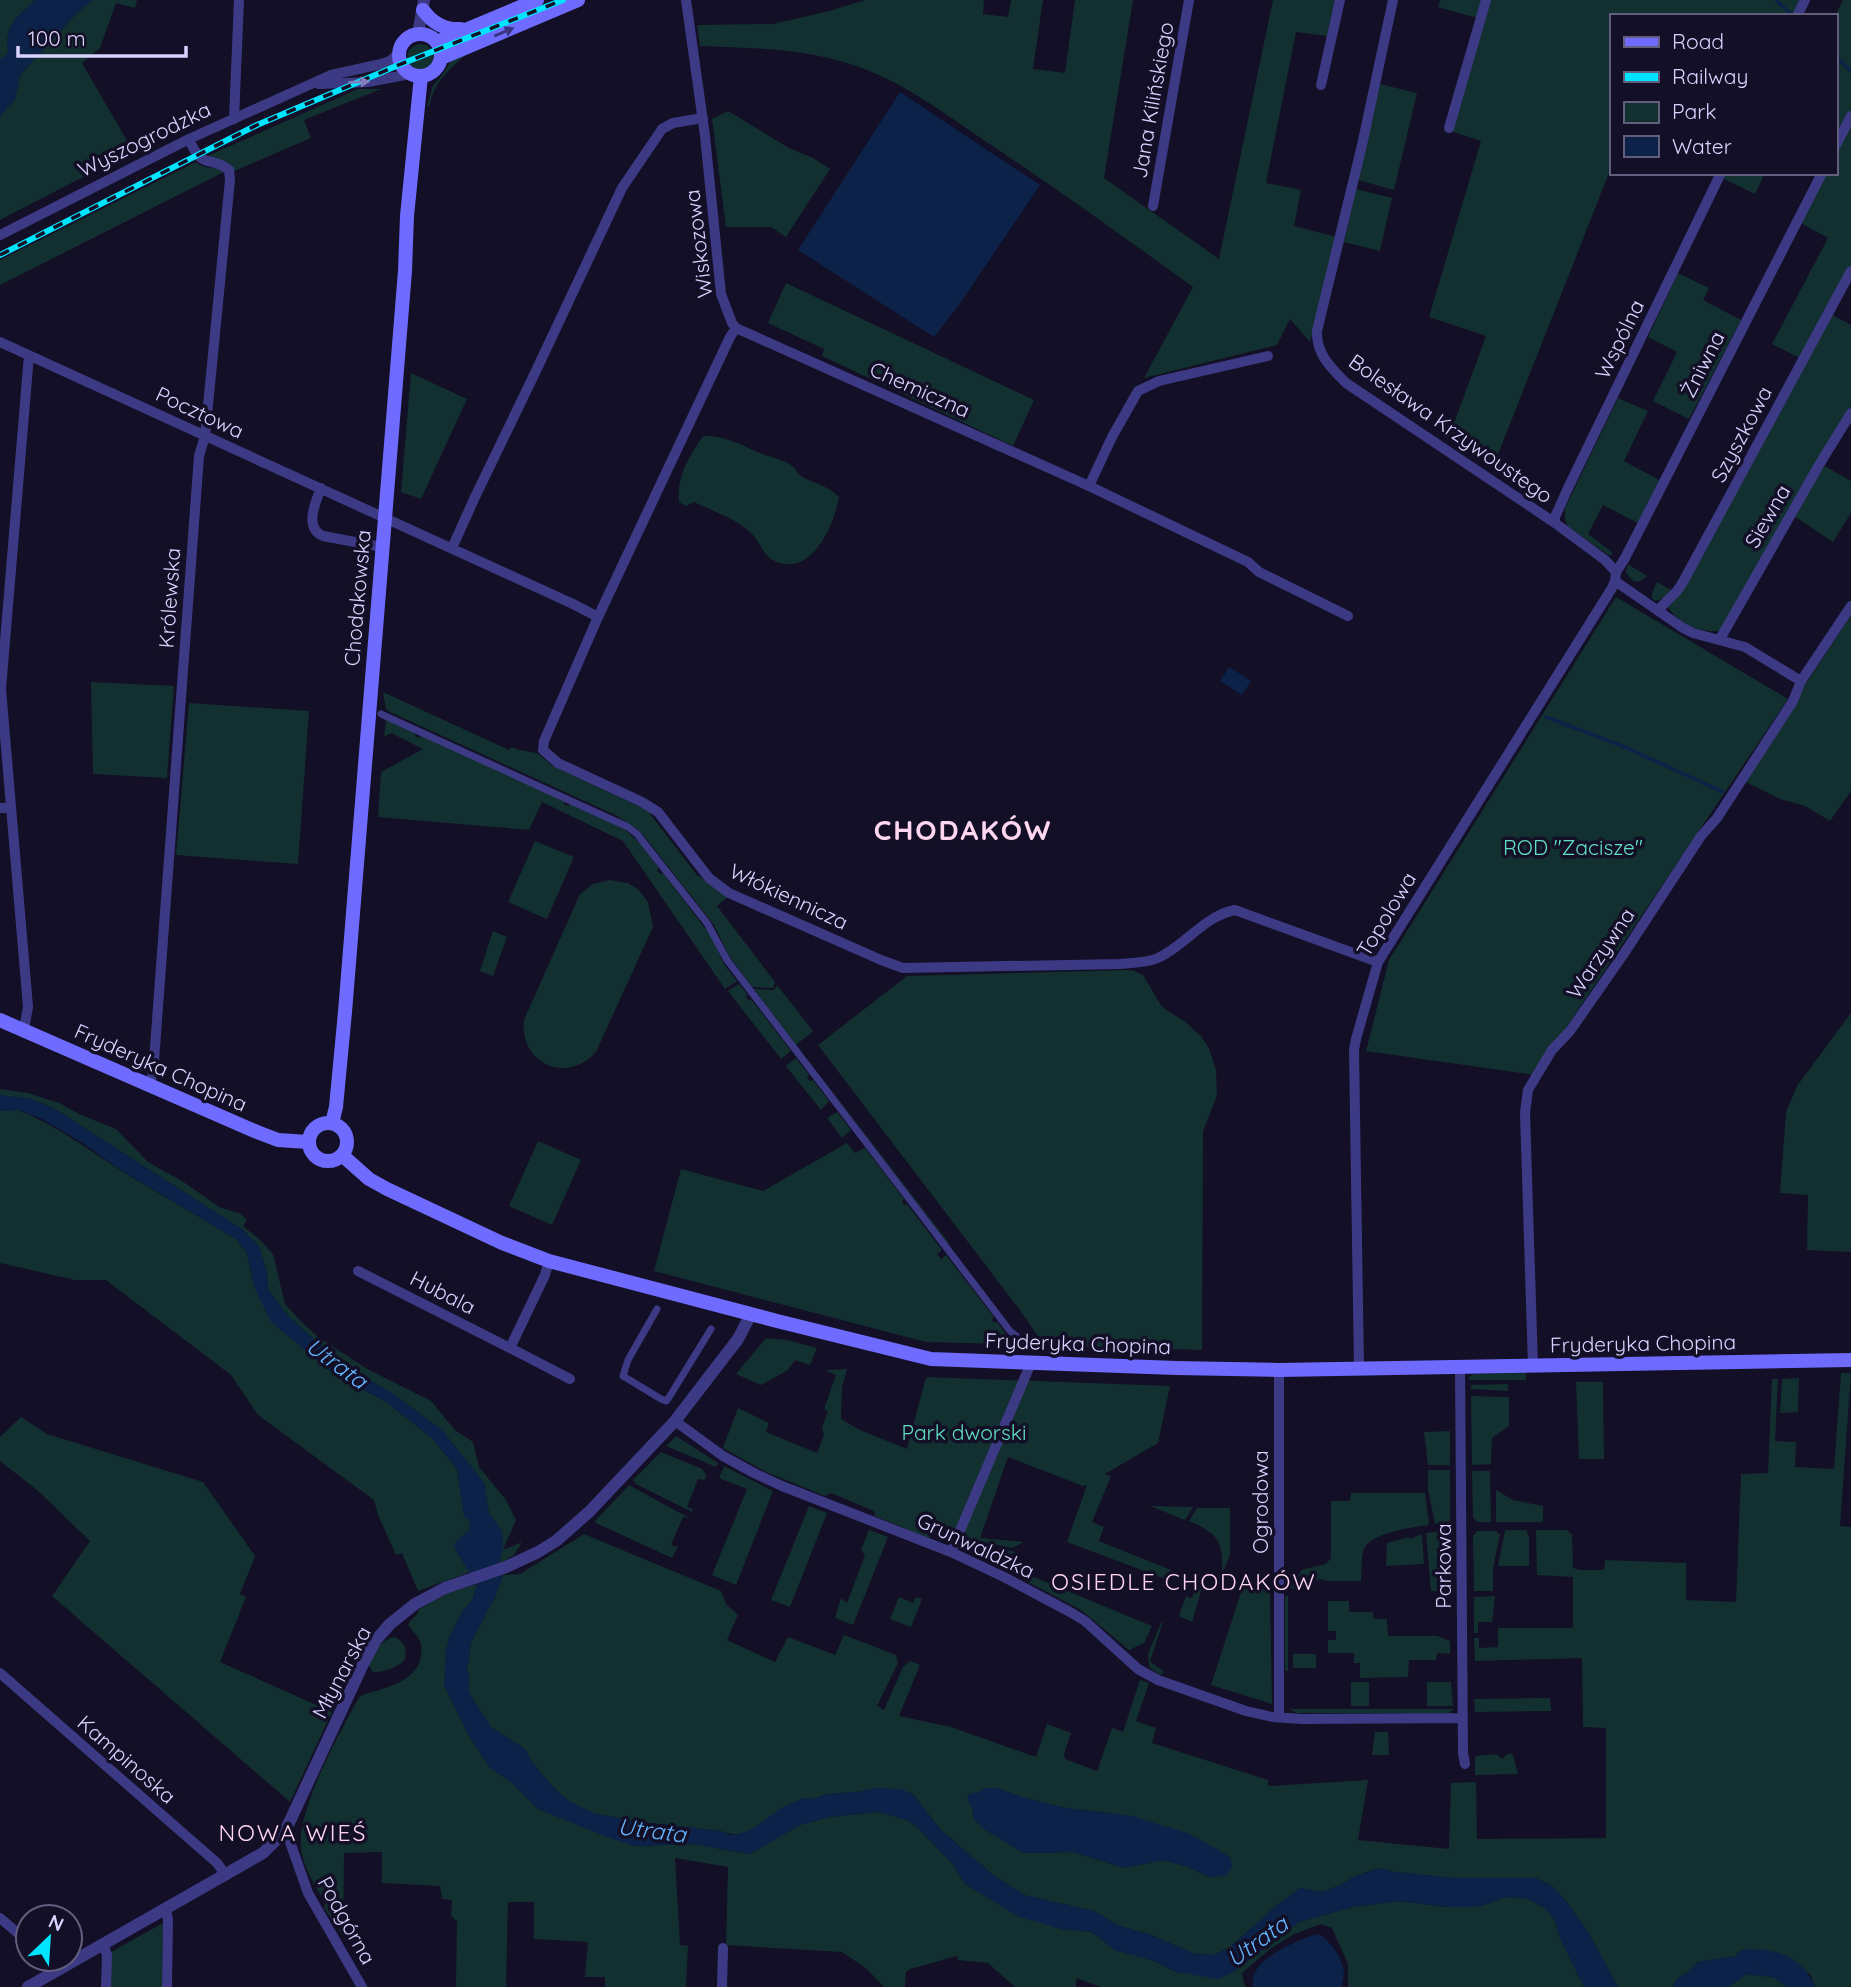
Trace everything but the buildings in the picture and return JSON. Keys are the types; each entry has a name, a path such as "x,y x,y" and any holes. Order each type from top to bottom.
{"main road":[{"path":"437,41 537,0"},
{"path":"441,58 578,0"},
{"path":"424,5 428,17 442,27 466,28"},
{"path":"426,34 437,41 441,58 437,68 427,75 416,75 401,65 399,53 403,42 412,35 426,34"},
{"name":"Chodakowska","path":"332,1123 343,1037 405,271 416,75"},
{"name":"Fryderyka Chopina","path":"0,1020 278,1140 308,1142"},
{"path":"323,1123 332,1123 341,1128 346,1136 347,1146 342,1156 330,1162 313,1155 308,1142 316,1127 323,1123"},
{"name":"Fryderyka Chopina","path":"342,1156 369,1179 387,1189 502,1243 550,1261 919,1357 1279,1370 1851,1360"}],"street":[{"path":"234,119 239,0"},
{"name":"Wiskozowa","path":"686,0 703,118 721,294 736,328"},
{"name":"Jana Kilińskiego","path":"1153,206 1189,0"},
{"path":"1321,85 1340,0"},
{"name":"Bolesława Krzywoustego","path":"1393,0 1362,145 1317,331 1317,342 1329,366 1346,383 1555,523 1605,560 1616,577 1658,610 1693,632 1745,647 1801,681"},
{"path":"1449,128 1486,0"},
{"path":"418,34 424,5"},
{"name":"Wyszogrodzka","path":"0,234 189,139 308,85 331,75 390,61 399,53"},
{"name":"Wyszogrodzka","path":"308,85 368,82 416,75"},
{"path":"1837,143 1851,116"},
{"path":"453,548 622,188 662,129 673,123 703,118"},
{"name":"Królewska","path":"149,1084 153,1074 199,456 205,436 230,174 222,165 201,159 189,139"},
{"name":"Wspólna","path":"1555,523 1568,488 1720,175"},
{"name":"Żniwna","path":"1616,577 1821,175"},
{"name":"Szyszkowa","path":"1658,610 1683,582 1851,271"},
{"path":"385,516 598,617 736,328"},
{"name":"Chemiczna","path":"736,328 1088,486 1248,562 1259,572 1348,616"},
{"name":"Pocztowa","path":"0,342 385,516"},
{"path":"24,1029 28,1007 6,808 1,689 29,355"},
{"path":"1088,486 1138,391 1159,381 1268,356"},
{"name":"Siewna","path":"1720,639 1851,413"},
{"path":"321,488 313,519 315,533 382,547"},
{"name":"Topolowa","path":"1359,1368 1354,1050 1378,962 1616,577"},
{"name":"Warzywna","path":"1534,1366 1525,1113 1528,1090 1552,1050 1570,1031 1701,836 1717,818 1793,701 1801,681 1851,606"},
{"name":"Włókiennicza","path":"598,617 544,741 543,750 546,754 558,763 658,812 709,878 729,892 881,960 902,968 1119,964 1148,961 1160,957 1214,918 1235,910 1378,962"},
{"path":"381,714 628,827 637,834 714,933 734,970 1010,1331 1032,1345"},
{"path":"510,1348 550,1261"},
{"name":"Hubala","path":"358,1271 570,1379"},
{"path":"657,1309 628,1360 623,1376 666,1401 711,1329"},
{"name":"Młynarska","path":"84,1955 263,1853 283,1833 363,1664 376,1640 390,1624 415,1604 460,1581 506,1567 556,1541 589,1512 675,1421 738,1339 751,1314"},
{"path":"951,1552 1031,1363"},
{"name":"Parkowa","path":"1461,1367 1465,1764"},
{"name":"Ogrodowa","path":"1279,1370 1279,1717"},
{"name":"Grunwaldzka","path":"675,1421 723,1456 754,1473 951,1552 1078,1616 1146,1675 1246,1711 1279,1717 1463,1718"},
{"name":"Kampinoska","path":"0,1674 217,1863 226,1875"},
{"name":"Podgórna","path":"283,1833 289,1839 308,1893 362,1987"},
{"path":"166,1909 167,1987"},
{"path":"0,1918 14,1930"},
{"path":"103,1944 107,1955 106,1987"},
{"path":"722,1987 723,1948"},
{"name":"Młynarska","path":"28,1987 52,1973"}],"green space":[{"path":"0,0 36,0 13,22 8,35 8,53 0,60"},
{"path":"92,0 137,0 135,8 116,3 100,48 82,63 133,151 0,220 0,116 15,99 20,75"},
{"path":"865,0 984,0 983,14 1008,17 1011,0 1043,0 1033,69 1065,73 1075,0 1133,0 1104,178 1219,259 1273,0 1335,0 1327,36 1296,32 1266,183 1301,190 1294,226 1337,237 1310,342 1290,319 1277,345 1144,378 1193,287 952,118 884,77 847,63 811,54 700,46 697,25 773,24"},
{"path":"1440,0 1482,0 1477,18 1438,7"},
{"path":"1488,0 1800,0 1794,14 1610,14 1610,171 1493,467 1449,437 1486,336 1429,317 1481,141 1451,131"},
{"path":"1843,0 1851,0 1851,111 1837,136 1837,14"},
{"path":"418,44 426,45 432,50 407,60 410,50"},
{"path":"471,50 440,81 427,107 433,85 451,61"},
{"path":"434,54 433,63 428,69 415,70 408,64"},
{"path":"1380,84 1417,93 1394,190 1358,180"},
{"path":"358,89 381,89 304,120 311,138 232,172 233,166 226,162 203,158"},
{"path":"728,111 830,169 786,237 771,227 726,227 712,119"},
{"path":"1851,123 1851,265 1800,358 1772,344 1828,238 1799,222 1824,175 1837,175 1837,149"},
{"path":"196,162 226,171 0,285 0,260"},
{"path":"1726,175 1764,175 1755,194 1724,179"},
{"path":"1356,189 1392,198 1380,251 1344,242"},
{"path":"1678,273 1709,288 1703,300 1741,320 1689,419 1653,401 1677,352 1648,337"},
{"path":"786,283 1034,400 1013,446 822,356 824,349 768,323"},
{"path":"1831,314 1851,325 1851,406 1720,631 1705,630 1684,623 1668,607 1679,595"},
{"path":"411,373 467,399 421,499 401,492"},
{"path":"1618,398 1648,411 1624,461 1659,480 1638,523 1603,505 1588,534 1613,553 1610,556 1568,527 1565,508"},
{"path":"703,436 726,439 783,461 801,476 835,493 839,497 832,522 818,548 797,563 785,564 771,559 746,528 694,502 686,506 679,502 680,484 688,459"},
{"path":"1823,465 1851,481 1851,513 1833,542 1794,516"},
{"path":"1628,564 1647,576 1638,582 1631,579 1626,572"},
{"path":"1657,582 1673,591 1655,601 1652,593"},
{"name":"ROD \"Zacisze\"","path":"1616,597 1788,699 1534,1075 1366,1051 1389,960"},
{"path":"1851,615 1851,791 1830,821 1805,806 1780,799 1742,780"},
{"path":"91,682 174,686 167,778 93,774"},
{"path":"383,692 509,750 511,747 537,753 553,766 647,810 697,875 728,897 717,906 775,982 773,988 752,987 728,954 714,925 637,829 615,815 390,712 386,709"},
{"path":"189,703 309,711 298,864 176,855"},
{"path":"386,719 416,733 415,736 419,738 421,735 565,800 564,804 568,806 570,803 624,829 642,845 659,868 657,871 663,873 711,936 725,966 737,981 725,989 623,841 542,802 529,830 378,817 381,772 423,749 391,733 384,737"},
{"path":"535,841 574,857 547,919 508,902"},
{"path":"610,880 628,883 639,890 648,902 653,927 596,1052 584,1062 559,1068 537,1058 529,1048 524,1035 524,1020 580,894 593,884"},
{"path":"493,931 507,937 493,976 480,971"},
{"path":"1132,970 1143,975 1162,1007 1201,1036 1209,1048 1216,1070 1217,1096 1203,1131 1202,1350 1044,1345 818,1045 907,976"},
{"path":"739,984 748,995 746,997 749,1001 751,999 791,1051 781,1059 728,991"},
{"path":"777,985 813,1031 796,1045 754,989 774,990"},
{"path":"1851,1013 1851,1252 1807,1250 1808,1195 1780,1193 1786,1112 1797,1086"},
{"path":"804,1054 949,1243 948,1244"},
{"path":"796,1058 809,1075 807,1078 813,1080 829,1101 821,1110 786,1066"},
{"path":"0,1089 28,1093 59,1103 116,1129 148,1162 219,1207 241,1214 247,1220 243,1226 273,1254 285,1304 301,1321 318,1337 369,1370 431,1401 455,1430 473,1442 479,1467 506,1500 516,1520 503,1550 522,1542 514,1555 499,1564 503,1545 502,1531 489,1513 484,1483 442,1430 393,1394 339,1362 288,1316 268,1289 267,1273 259,1247 243,1230 55,1109 31,1099 0,1095"},
{"path":"18,1110 58,1130 236,1239 247,1253 254,1287 335,1375 385,1401 432,1438 457,1469 464,1515 470,1520 469,1530 455,1544 455,1549 470,1572 418,1591 402,1553 396,1555 374,1500 258,1415 231,1375 106,1280 75,1280 0,1263 0,1111"},
{"path":"837,1112 851,1130 842,1138 827,1118"},
{"path":"538,1141 581,1160 552,1225 509,1206"},
{"path":"847,1143 855,1153 865,1148 904,1199 904,1205 907,1204 942,1250 937,1254 941,1259 946,1255 994,1317 994,1323 997,1322 1008,1337 1003,1344 926,1342 654,1271 681,1169 763,1191"},
{"path":"766,1338 817,1348 810,1365 795,1360 788,1370 761,1385 736,1374"},
{"name":"Park dworski","path":"847,1369 842,1387 841,1419 860,1430 907,1449 926,1377 1170,1386 1158,1443 1105,1474 1111,1476 1092,1522 1104,1527 1099,1541 1171,1570 1168,1580 1067,1542 1087,1485 1083,1486 1008,1457 980,1538 1024,1542 1012,1548 979,1541 978,1545 1016,1552 994,1564 937,1532 928,1538 875,1516 874,1511 831,1493 825,1496 766,1472 723,1448 738,1408 769,1423 766,1432 817,1453 824,1435 822,1427 828,1411 824,1409 836,1375 825,1370"},
{"path":"1526,1373 1526,1380 1470,1380 1468,1377 1474,1374"},
{"path":"1841,1373 1851,1373 1840,1526 1851,1527 1851,1987 1815,1987 1810,1974 1740,1951 1736,1956 1698,1962 1677,1979 1673,1987 1618,1987 1588,1932 1551,1885 1535,1878 1451,1878 1379,1868 1322,1892 1300,1888 1229,1948 1213,1955 1195,1954 1151,1935 1117,1925 1094,1911 1024,1895 993,1875 940,1829 913,1794 878,1788 804,1798 762,1824 736,1834 633,1821 593,1813 568,1801 551,1785 525,1749 491,1727 469,1693 467,1670 471,1642 496,1595 503,1575 520,1574 584,1534 721,1591 726,1604 738,1615 727,1640 775,1662 788,1637 835,1655 844,1635 896,1655 898,1663 877,1706 884,1710 903,1667 910,1661 920,1665 899,1716 951,1727 1036,1757 1047,1724 1071,1733 1065,1759 1097,1771 1112,1728 1123,1732 1140,1680 1149,1683 1136,1721 1156,1728 1152,1743 1268,1780 1268,1786 1368,1780 1358,1840 1449,1849 1451,1783 1476,1782 1477,1839 1606,1838 1606,1728 1583,1727 1582,1658 1475,1661 1474,1638 1479,1638 1479,1648 1498,1647 1498,1628 1573,1628 1573,1577 1537,1575 1536,1530 1567,1530 1572,1535 1573,1568 1604,1570 1605,1560 1686,1563 1686,1600 1736,1602 1741,1474 1768,1473 1772,1379 1778,1379 1775,1441 1796,1442 1795,1467 1834,1469","holes":["996,1788 1065,1808 1109,1813 1209,1877 1186,1866 1162,1860 1125,1868 1073,1852 1024,1853 984,1829 974,1819 972,1807"]},
{"path":"1799,1378 1798,1412 1780,1413 1782,1379"},
{"path":"1576,1382 1603,1382 1604,1459 1579,1459"},
{"path":"1508,1384 1508,1391 1471,1389 1471,1385"},
{"path":"1471,1396 1509,1397 1509,1426 1492,1438 1491,1464 1472,1465"},
{"path":"21,1417 47,1434 203,1482 255,1556 240,1594 246,1597 220,1662 332,1712 290,1802 52,1596 90,1541 37,1490 0,1461 0,1437"},
{"path":"1450,1431 1450,1465 1428,1465 1424,1432"},
{"path":"676,1436 718,1463 716,1467 666,1446"},
{"path":"661,1452 702,1469 706,1475 705,1480 698,1479 687,1507 693,1509 692,1512 633,1480"},
{"path":"724,1466 773,1491 736,1585 712,1575 747,1489 719,1478"},
{"path":"1428,1470 1450,1470 1450,1523 1435,1524 1428,1489"},
{"path":"1472,1471 1490,1471 1491,1522 1477,1522 1473,1517"},
{"path":"629,1485 689,1518 683,1517 671,1545 678,1547 672,1558 596,1523"},
{"path":"1496,1490 1513,1500 1543,1506 1543,1522 1496,1522"},
{"path":"1351,1493 1425,1493 1429,1525 1391,1532 1366,1545 1361,1581 1319,1579 1307,1583 1307,1578 1297,1578 1296,1589 1291,1589 1291,1575 1326,1564 1331,1558 1331,1501 1350,1501"},
{"path":"809,1506 827,1513 790,1607 771,1600"},
{"path":"1150,1506 1193,1507 1185,1520"},
{"path":"1197,1508 1230,1508 1230,1555 1224,1570 1216,1538 1189,1521"},
{"path":"869,1530 888,1537 853,1625 835,1618 841,1598 847,1603 865,1555 861,1550"},
{"path":"1450,1530 1450,1592 1431,1591 1426,1533"},
{"path":"1505,1530 1526,1530 1529,1536 1529,1566 1498,1566"},
{"path":"1477,1531 1497,1531 1500,1534 1493,1568 1493,1591 1474,1591 1473,1536"},
{"path":"1422,1534 1424,1564 1386,1566 1387,1543"},
{"path":"1024,1573 1152,1626 1144,1643 1129,1650 1081,1610 1022,1579"},
{"path":"1201,1576 1205,1577 1192,1622 1179,1616 1186,1596 1192,1598"},
{"path":"1244,1583 1270,1591 1272,1704 1211,1685"},
{"path":"477,1584 473,1599 462,1612 449,1638 444,1685 468,1734 490,1768 510,1781 538,1809 634,1846 693,1844 749,1854 800,1825 829,1817 879,1812 907,1820 916,1826 953,1864 965,1884 1061,1929 1092,1932 1115,1950 1152,1960 1176,1972 1232,1973 1299,1922 1353,1907 1399,1901 1472,1907 1506,1897 1527,1898 1546,1909 1555,1921 1560,1938 1584,1987 1348,1987 1348,1964 1332,1928 1321,1924 1294,1934 1270,1949 1242,1973 1245,1987 1101,1987 1076,1978 1076,1987 1015,1987 988,1963 958,1960 957,1956 910,1969 906,1972 905,1987 884,1987 867,1969 842,1952 726,1945 728,1867 675,1858 680,1945 688,1946 686,1987 605,1987 605,1977 585,1977 588,1942 534,1939 534,1902 508,1902 506,1987 456,1987 457,1921 451,1916 452,1900 442,1899 440,1886 382,1883 382,1852 344,1853 343,1936 324,1908 325,1902 307,1869 302,1855 301,1832 312,1792 360,1696 398,1683 413,1672 418,1664 421,1645 408,1625 410,1621 418,1610 448,1593"},
{"path":"1288,1595 1288,1671 1285,1670 1285,1597"},
{"path":"1495,1596 1492,1622 1478,1622 1478,1633 1474,1633 1474,1597"},
{"path":"899,1597 913,1603 916,1597 922,1599 911,1627 890,1619"},
{"path":"1328,1601 1349,1601 1349,1612 1373,1612 1374,1619 1387,1619 1388,1636 1437,1636 1450,1641 1450,1654 1437,1653 1436,1660 1409,1660 1408,1677 1360,1678 1360,1663 1354,1663 1354,1653 1328,1653 1328,1640 1336,1640 1336,1631 1328,1631"},
{"path":"1163,1622 1150,1661 1164,1672 1160,1675 1149,1667 1148,1654"},
{"path":"395,1637 405,1647 404,1661 390,1669 373,1672 368,1664 376,1651 385,1641"},
{"path":"1293,1654 1316,1654 1316,1668 1293,1668"},
{"path":"1351,1682 1369,1682 1369,1706 1351,1706"},
{"path":"1427,1682 1451,1682 1453,1706 1427,1706"},
{"path":"1550,1698 1551,1711 1475,1712 1474,1699"},
{"path":"1290,1709 1454,1709 1449,1713 1296,1713"},
{"path":"1375,1732 1388,1732 1389,1755 1372,1755"},
{"path":"1509,1753 1513,1755 1518,1774 1475,1775 1475,1756 1496,1754 1502,1759"},
{"path":"163,1923 162,1987 111,1987 111,1952"},
{"path":"1741,1974 1773,1977 1787,1987 1700,1987 1713,1979 1728,1980"}],"water":[{"path":"36,0 92,0 20,75 15,99 0,116 0,60 8,53 8,35 13,22"},
{"path":"900,92 1040,185 959,305 934,337 798,250"},
{"path":"1229,667 1251,681 1242,695 1220,681"},
{"path":"0,1095 31,1099 55,1109 243,1230 259,1247 267,1273 268,1289 288,1316 339,1362 393,1394 442,1430 484,1483 489,1513 502,1531 503,1545 499,1564 503,1575 496,1595 471,1642 467,1670 469,1693 491,1727 525,1749 551,1785 569,1801 593,1813 633,1821 721,1831 730,1835 754,1828 781,1808 804,1798 878,1788 901,1789 913,1794 940,1829 993,1875 1024,1895 1094,1911 1117,1925 1151,1935 1195,1954 1213,1955 1229,1948 1300,1888 1322,1892 1379,1868 1451,1878 1535,1878 1551,1885 1566,1901 1588,1932 1618,1987 1584,1987 1560,1938 1555,1921 1546,1909 1527,1898 1506,1897 1472,1907 1399,1901 1353,1907 1299,1922 1232,1973 1218,1979 1176,1972 1152,1960 1114,1950 1092,1932 1061,1929 1017,1916 965,1884 953,1864 916,1826 907,1820 879,1812 829,1817 800,1825 750,1854 693,1844 634,1846 538,1809 510,1781 490,1768 468,1734 444,1685 449,1638 462,1612 473,1599 477,1584 454,1544 469,1530 470,1521 464,1516 457,1469 432,1438 385,1401 335,1375 271,1322 254,1287 247,1253 236,1239 42,1119 18,1110 0,1111"},
{"path":"984,1788 996,1788 1065,1808 1132,1816 1190,1834 1231,1858 1232,1868 1225,1876 1209,1877 1186,1866 1162,1860 1125,1868 1073,1852 1024,1853 984,1829 974,1819 967,1799 970,1793 978,1793"},
{"path":"1318,1934 1332,1946 1339,1957 1344,1975 1342,1987 1253,1987 1253,1977 1265,1960 1287,1946"},
{"path":"1746,1949 1788,1956 1810,1976 1815,1987 1787,1987 1773,1977 1741,1974 1728,1980 1713,1979 1700,1987 1673,1987 1677,1979 1698,1962 1736,1956"}],"waterway":[{"path":"1776,0 1791,14"},
{"path":"1837,58 1851,71"},
{"path":"1546,717 1625,747 1723,792"},
{"name":"Utrata","path":"1710,1987 1743,1964"}],"railway":[{"path":"0,255 257,125 563,0"}],"district":[{"name":"CHODAKÓW","path":"963,829"},
{"name":"OSIEDLE CHODAKÓW","path":"1184,1581"},
{"name":"NOWA WIEŚ","path":"293,1832"}]}
